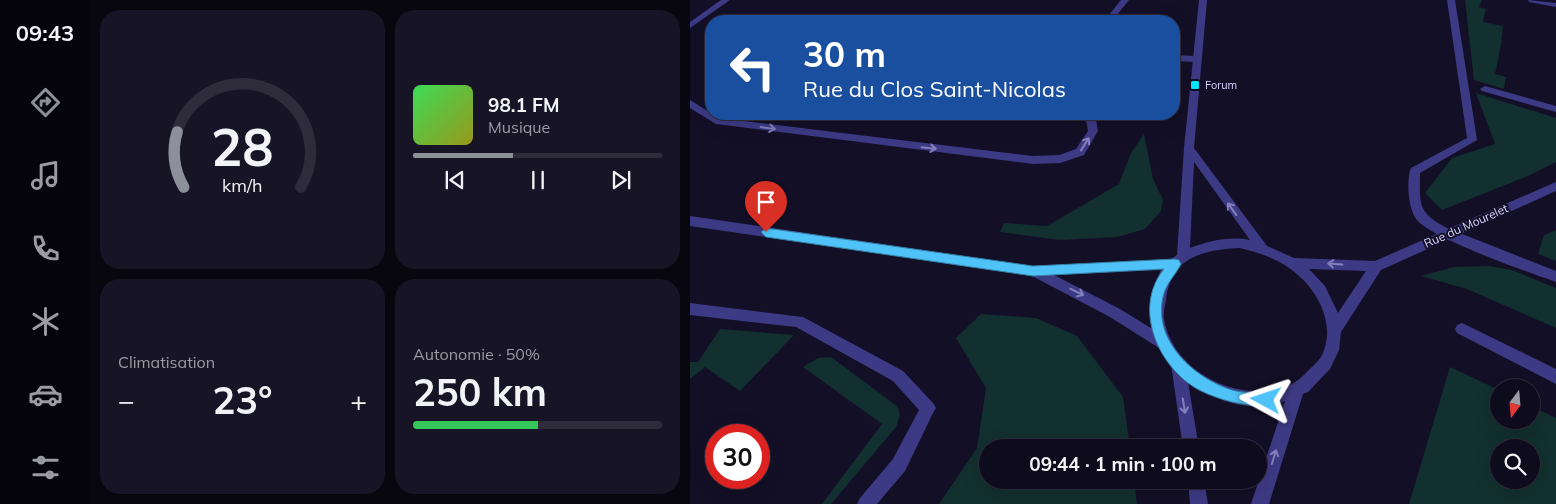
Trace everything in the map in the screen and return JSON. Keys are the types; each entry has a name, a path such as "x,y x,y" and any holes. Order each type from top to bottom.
{"street":[{"path":"705,15 726,0"},
{"path":"1113,15 1125,0"},
{"path":"1179,261 1203,0"},
{"path":"1451,0 1472,140 1415,171 1414,196 1422,218 1450,234 1556,277"},
{"path":"1532,0 1556,4"},
{"path":"690,26 705,15"},
{"path":"1180,58 1197,59"},
{"path":"1485,89 1556,109"},
{"path":"690,102 705,113"},
{"path":"715,120 869,141 1033,160 1060,159 1080,152 1093,131 1091,120"},
{"path":"1188,148 1262,248"},
{"name":"Rue du Mourelet","path":"1295,263 1376,266 1556,186"},
{"path":"690,221 1033,271 1179,261"},
{"path":"1220,244 1240,244 1262,248 1295,263 1310,277 1322,293 1331,311 1334,330 1331,355 1318,376 1296,392 1266,400 1234,397 1203,385 1178,365 1163,343 1156,320 1156,298 1163,279 1179,261 1200,248 1220,244"},
{"path":"1334,330 1376,266"},
{"path":"1033,271 1115,313 1163,343"},
{"path":"690,309 798,321 898,376 928,408 899,465 866,504"},
{"path":"1462,329 1556,377"},
{"path":"1178,365 1190,439"},
{"path":"1260,504 1296,392"},
{"path":"1197,489 1199,504"}],"green space":[{"path":"1465,0 1482,0 1479,7 1486,9 1483,22 1503,26 1495,74 1506,77 1504,89 1474,80"},
{"path":"1476,93 1556,118 1556,162 1528,176 1442,210 1425,193 1452,158 1495,144"},
{"path":"1144,134 1153,179 1163,200 1161,211 1145,229 1117,237 1060,240 1000,232 1004,223 1047,226 1119,184 1131,153"},
{"path":"1556,230 1556,261 1538,254 1544,235"},
{"path":"1489,266 1512,270 1556,288 1556,328 1467,289 1421,276 1454,267"},
{"path":"981,314 1036,318 1077,336 1123,397 1129,439 979,439 979,489 1135,489 1137,504 939,504 977,448 986,388 956,338"},
{"path":"720,329 794,335 740,391 705,367 690,379 690,362 698,362"},
{"path":"831,357 897,406 900,415 896,427 831,504 822,504 882,424 803,367 818,358"},
{"path":"1450,367 1490,386 1490,429 1540,429 1540,410 1556,418 1556,504 1409,504"}],"place":[{"name":"Forum","path":"1195,85"}],"route":[{"path":"766,232 1033,271 1175,264 1163,279 1156,298 1156,320 1163,343 1178,365 1203,385 1234,397 1266,400"}]}
